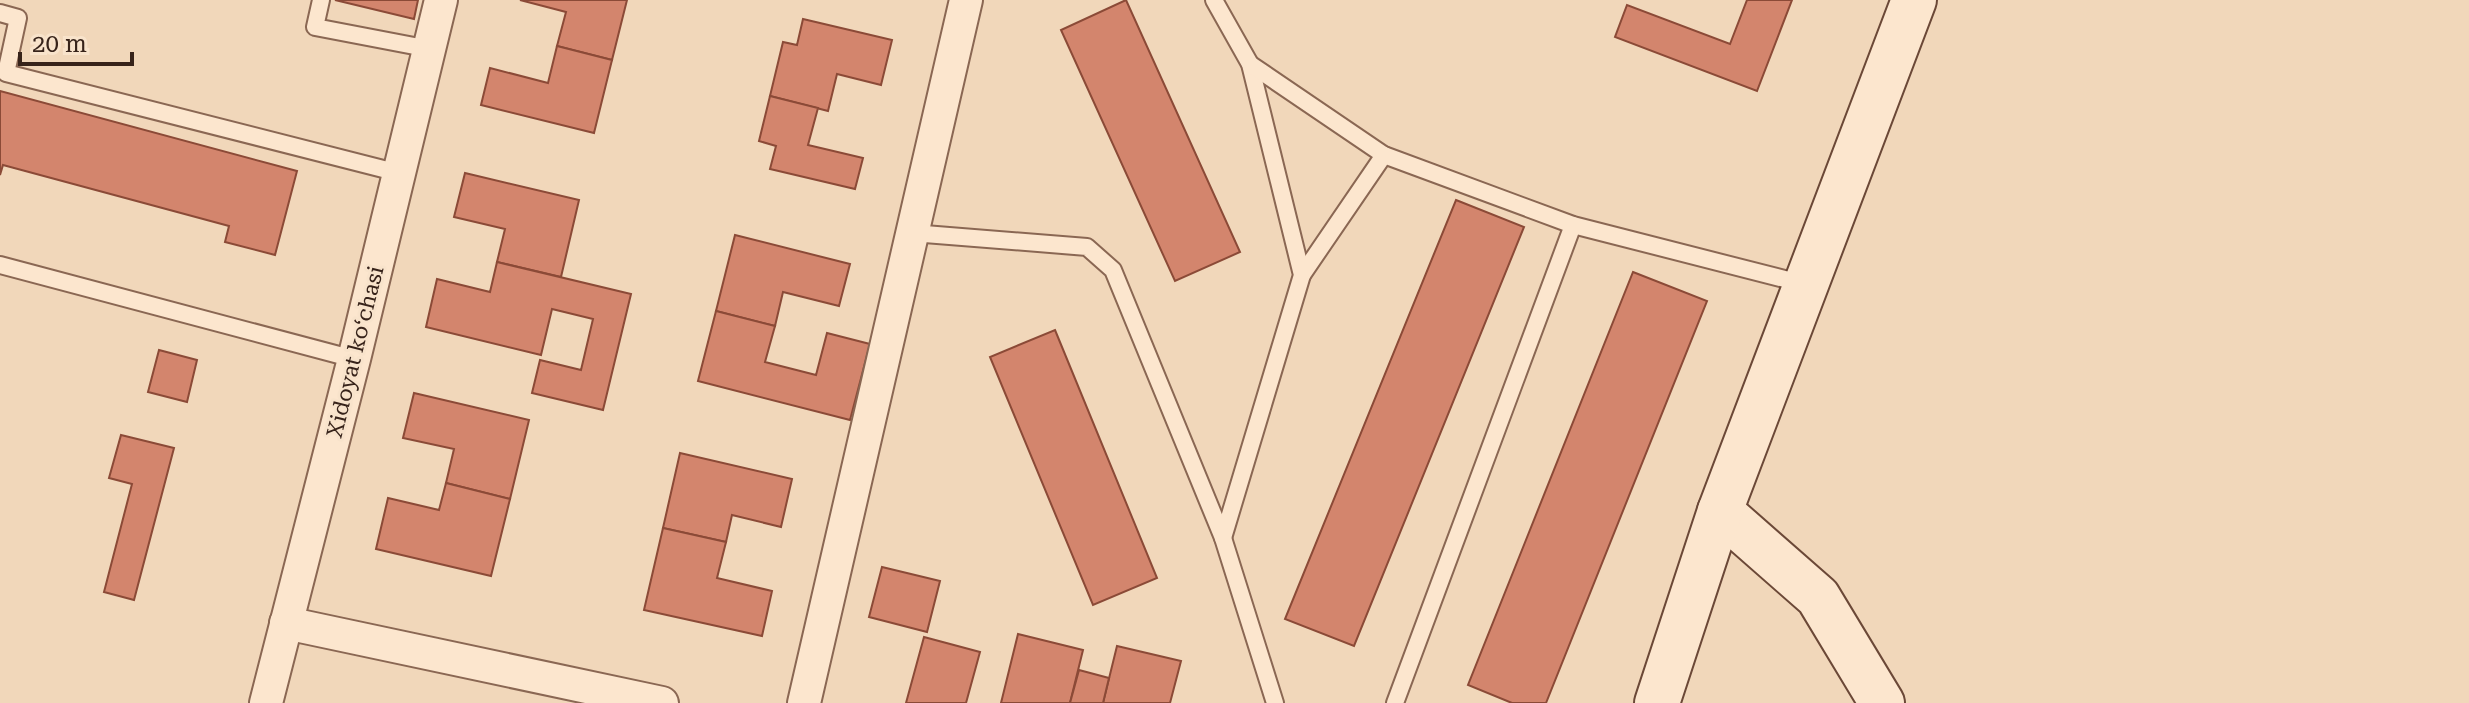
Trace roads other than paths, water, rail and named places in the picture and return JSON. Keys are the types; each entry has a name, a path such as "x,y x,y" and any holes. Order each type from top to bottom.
{"main road":[{"path":"1657,703 1720,511 1914,0"},
{"path":"1720,511 1818,597 1882,703"}],"street":[{"name":"Xidoyat koʻchasi","path":"266,703 441,0"},
{"path":"804,703 966,0"},
{"path":"286,623 662,703"}],"lane":[{"path":"321,0 315,27 430,49"},
{"path":"1214,0 1250,64 1302,275"},
{"path":"0,13 18,18 6,73 399,173"},
{"path":"1250,64 1384,155 1573,225 1806,284"},
{"path":"1223,538 1302,275 1384,155"},
{"path":"1395,703 1573,225"},
{"path":"912,233 1087,247 1113,270 1223,538 1275,703"},
{"path":"0,265 354,359"}]}
